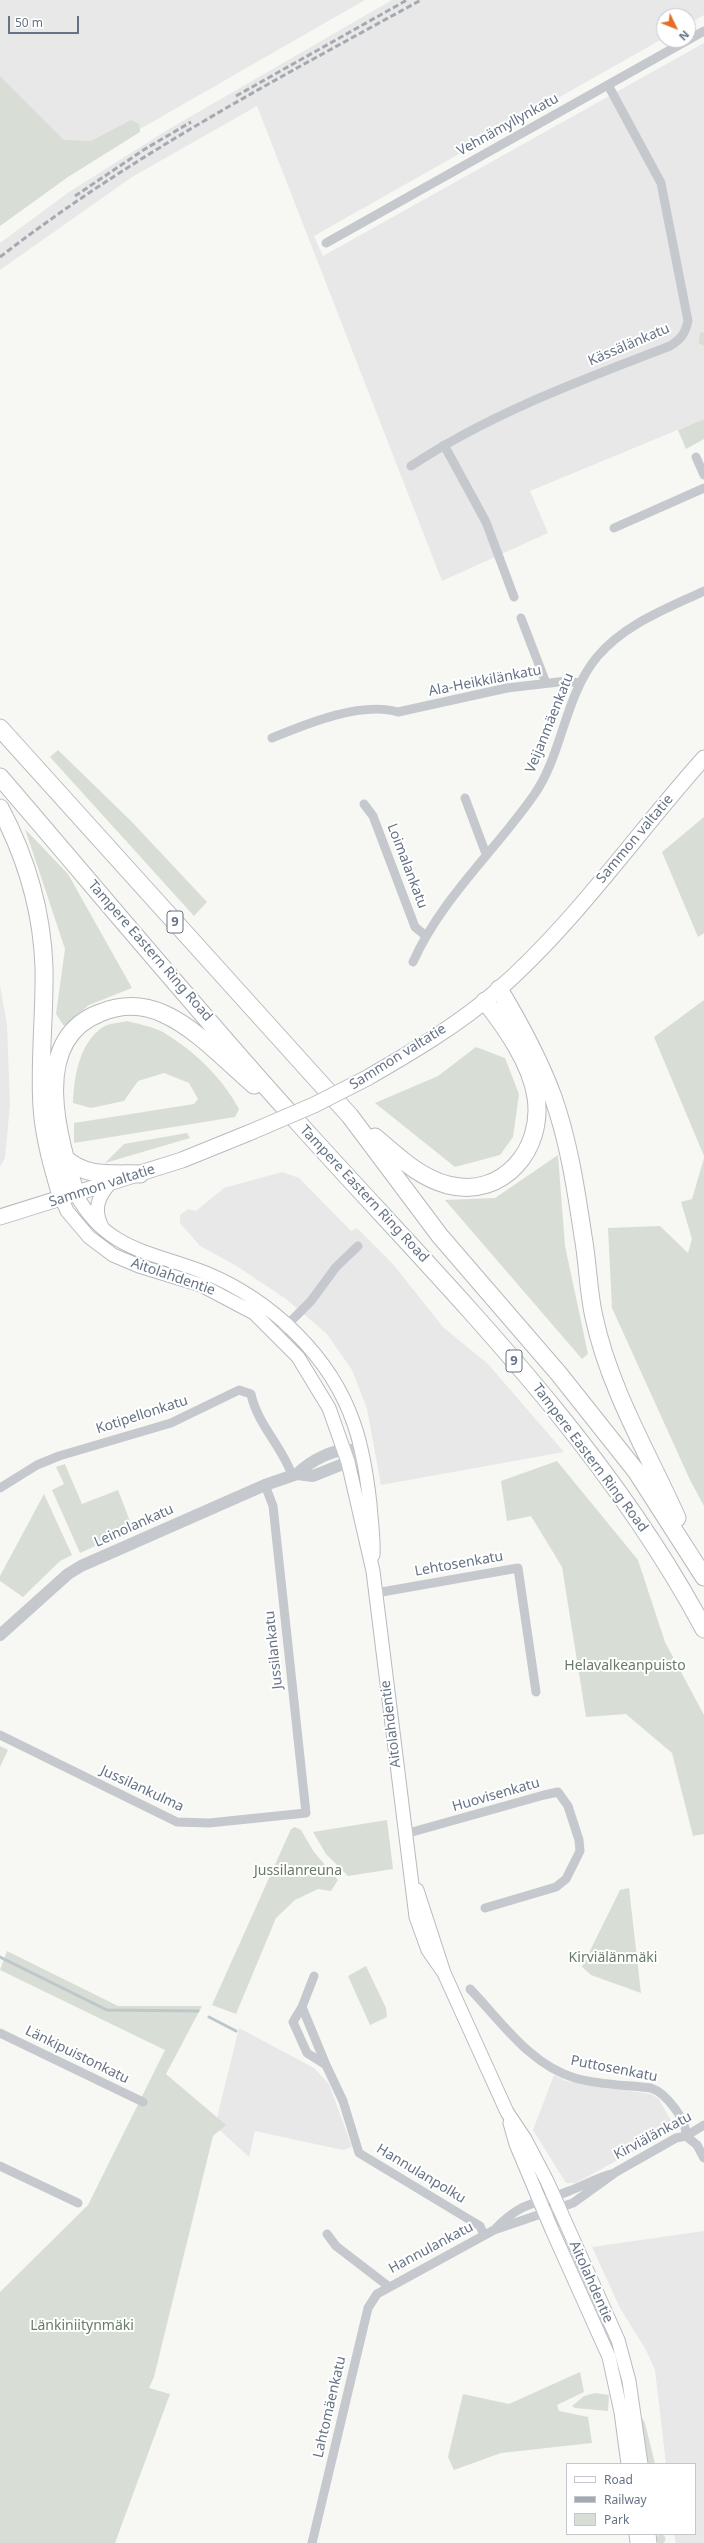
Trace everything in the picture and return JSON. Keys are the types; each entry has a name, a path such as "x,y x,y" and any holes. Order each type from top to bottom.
{"highway":[{"name":"Tampere Eastern Ring Road","path":"0,728 350,1116 440,1236 559,1374 610,1437 636,1471 702,1574"},
{"name":"Tampere Eastern Ring Road","path":"0,777 293,1117 474,1314 581,1442 647,1533 704,1629"},
{"path":"0,808 19,847 39,920 44,967 42,1108 46,1137 69,1197"},
{"path":"499,990 526,1035 554,1099 578,1207 594,1318 613,1380 702,1574"},
{"path":"350,1116 400,1159 432,1179 448,1185 462,1187 478,1185 503,1176 515,1167 524,1158 536,1130 538,1115 536,1095 519,1052 485,1001"},
{"path":"69,1197 65,1158 57,1112 55,1078 62,1048 69,1036 85,1020 97,1014 124,1005 152,1010 179,1022 293,1117"},
{"path":"65,1158 78,1169 88,1172 140,1174"}],"main road":[{"name":"Sammon valtatie","path":"0,1217 69,1197 182,1160 314,1105 367,1078 419,1047 499,990 588,896 704,758"},
{"path":"104,1230 98,1216 97,1206 98,1199 110,1183"},
{"name":"Aitolahdentie","path":"69,1197 104,1230 144,1253 182,1265 232,1286 260,1303 287,1325 309,1348 330,1377 354,1424 366,1474 374,1546 373,1571"},
{"name":"Aitolahdentie","path":"69,1197 67,1211 89,1237 113,1255 139,1266 201,1285 226,1296 254,1313 277,1335 309,1371 328,1408 348,1462 373,1571 405,1834 412,1877 444,1973 507,2112 516,2144 609,2357 621,2412 628,2463"},
{"name":"Aitolahdentie","path":"507,2112 525,2139 556,2202 622,2352 634,2411 641,2463"}],"street":[{"name":"Vehnämyllynkatu","path":"326,243 704,31"},
{"name":"Kässälänkatu","path":"411,466 480,425 534,401 670,346 680,340 685,332 688,321 661,183 608,85"},
{"path":"444,446 486,522 514,597"},
{"path":"696,457 704,475"},
{"path":"614,528 704,488"},
{"name":"Veijanmäenkatu","path":"413,962 426,936 486,854 534,795 546,774 579,683 597,657 622,633 641,621 704,591"},
{"path":"521,618 546,683"},
{"name":"Ala-Heikkilänkatu","path":"272,738 326,717 382,709 398,712 507,688 567,681 579,683"},
{"path":"465,798 486,854"},
{"name":"Loimalankatu","path":"364,804 373,816 415,927 426,936"},
{"path":"277,1335 311,1301 336,1267 358,1246"},
{"name":"Kotipellonkatu","path":"0,1488 48,1460 171,1424 239,1390 251,1394 257,1412 294,1474"},
{"name":"Leinolankatu","path":"0,1635 68,1574 81,1566 265,1485 294,1474 306,1464 344,1449 361,1451"},
{"name":"Leinolankatu","path":"294,1474 313,1476 348,1462 361,1451"},
{"name":"Jussilankatu","path":"265,1485 273,1506 306,1813"},
{"name":"Lehtosenkatu","path":"376,1593 518,1568 536,1692"},
{"name":"Jussilankulma","path":"0,1735 177,1822 209,1823 306,1813"},
{"name":"Huovisenkatu","path":"405,1834 558,1792 568,1806 579,1840 580,1851 566,1879 556,1887 485,1908"},
{"path":"314,1976 302,2007 293,2022 307,2053 326,2065"},
{"name":"Puttosenkatu","path":"470,1989 517,2040 541,2062 561,2073 589,2081 651,2088 667,2096 686,2131 686,2136"},
{"name":"Hannulanpolku","path":"302,2007 343,2101 359,2153 480,2226 484,2235"},
{"name":"Länkipuistonkatu","path":"0,2033 143,2102"},
{"name":"Kirviälänkatu","path":"556,2202 592,2191 616,2172 676,2138 686,2136 704,2125"},
{"path":"686,2136 697,2145 704,2158"},
{"path":"0,2166 78,2203"},
{"name":"Kirviälänkatu","path":"556,2202 593,2179 616,2172"},
{"name":"Hannulankatu","path":"494,2230 509,2215 525,2205 540,2200 556,2202"},
{"name":"Hannulankatu","path":"327,2234 336,2246 388,2286 494,2230 546,2214 556,2202"},
{"name":"Lahtomäenkatu","path":"312,2543 368,2308 377,2294 388,2286"}],"shaded area":[{"path":"0,0 365,0 72,168 0,78"},
{"path":"392,0 704,0 704,15 696,20 696,8 656,8 656,43 314,236 323,256 704,43 704,332 700,333 698,343 704,346 704,419 530,491 548,533 442,581 257,106 132,177 0,270 0,243 69,192 169,129"},
{"path":"0,985 7,1025 10,1104 5,1158 0,1167"},
{"path":"282,1172 299,1178 351,1231 357,1228 392,1263 443,1327 488,1364 564,1452 381,1485 367,1409 352,1370 327,1334 286,1299 235,1265 200,1246 180,1223 180,1215 188,1209 196,1211 224,1188"},
{"path":"239,2028 314,2068 329,2084 352,2147 343,2150 255,2131 249,2157 215,2126"},
{"path":"554,2075 566,2081 651,2094 659,2099 673,2124 672,2130 576,2183 566,2183 533,2130"},
{"path":"704,2231 704,2543 676,2543 674,2535 696,2535 696,2463 666,2463 655,2370 646,2350 620,2308 592,2247"}],"green space":[{"path":"0,76 64,140 91,141 131,120 139,124 140,132 68,177 0,226"},
{"path":"704,332 704,346 698,343 700,333"},
{"path":"704,419 704,439 686,449 678,430"},
{"path":"58,750 132,822 207,902 194,916 50,757"},
{"path":"704,817 704,933 698,937 662,852"},
{"path":"25,829 68,874 132,988 89,1005 64,1026 56,1014 65,949"},
{"path":"704,1000 704,1156 654,1037"},
{"path":"127,1021 163,1032 196,1056 216,1076 232,1097 239,1109 235,1117 74,1143 74,1123 194,1104 198,1099 189,1083 164,1073 138,1081 124,1101 91,1108 73,1103 79,1061 88,1042 103,1027"},
{"path":"476,1047 505,1058 519,1094 513,1137 500,1155 455,1167 375,1103 438,1076"},
{"path":"187,1133 190,1138 105,1163 124,1144"},
{"path":"558,1155 565,1246 588,1354 582,1359 445,1200 495,1198"},
{"path":"704,1158 704,1506 690,1480 612,1308 608,1228 660,1226 688,1253 692,1239 681,1202 692,1199"},
{"name":"Helavalkeanpuisto","path":"557,1461 638,1560 665,1642 704,1715 704,1834 693,1836 672,1753 626,1714 586,1717 562,1567 531,1516 507,1521 501,1481"},
{"path":"65,1464 82,1504 118,1490 133,1529 80,1553 52,1490 64,1484 56,1467"},
{"path":"44,1494 72,1555 60,1561 23,1597 0,1581 0,1576"},
{"path":"0,1746 8,1750 0,1767"},
{"path":"387,1820 393,1869 348,1876 326,1854 313,1832"},
{"name":"Jussilanreuna","path":"295,1827 301,1830 314,1852 338,1880 331,1891 318,1889 295,1900 276,1918 236,2014 212,2005 291,1829"},
{"name":"Kirviälänmäki","path":"629,1888 641,1993 591,1975 582,1967 620,1890"},
{"name":"Länkiniitynmäki","path":"7,1951 118,2006 202,2006 166,2074 226,2125 213,2136 154,2377 149,2388 170,2394 115,2543 0,2543 0,2292 88,2205 165,2050 0,1970"},
{"path":"366,1966 386,2008 387,2017 370,2025 348,1976"},
{"path":"580,2372 584,2392 557,2405 559,2411 588,2417 592,2443 501,2453 454,2470 448,2457 463,2394 509,2404"},
{"path":"595,2393 609,2395 608,2411 575,2408 572,2406 584,2396"},
{"path":"640,2415 645,2423 655,2463 646,2463"},
{"path":"659,2535 663,2535 665,2539 663,2543 659,2543 657,2541 657,2537"}],"waterway":[{"path":"0,1957 107,2010 198,2011"},
{"path":"209,2017 236,2031"}],"railway":[{"path":"236,96 407,0"},
{"path":"0,257 100,185 152,152 259,89 421,0"},
{"path":"75,196 145,149 191,122"}]}
